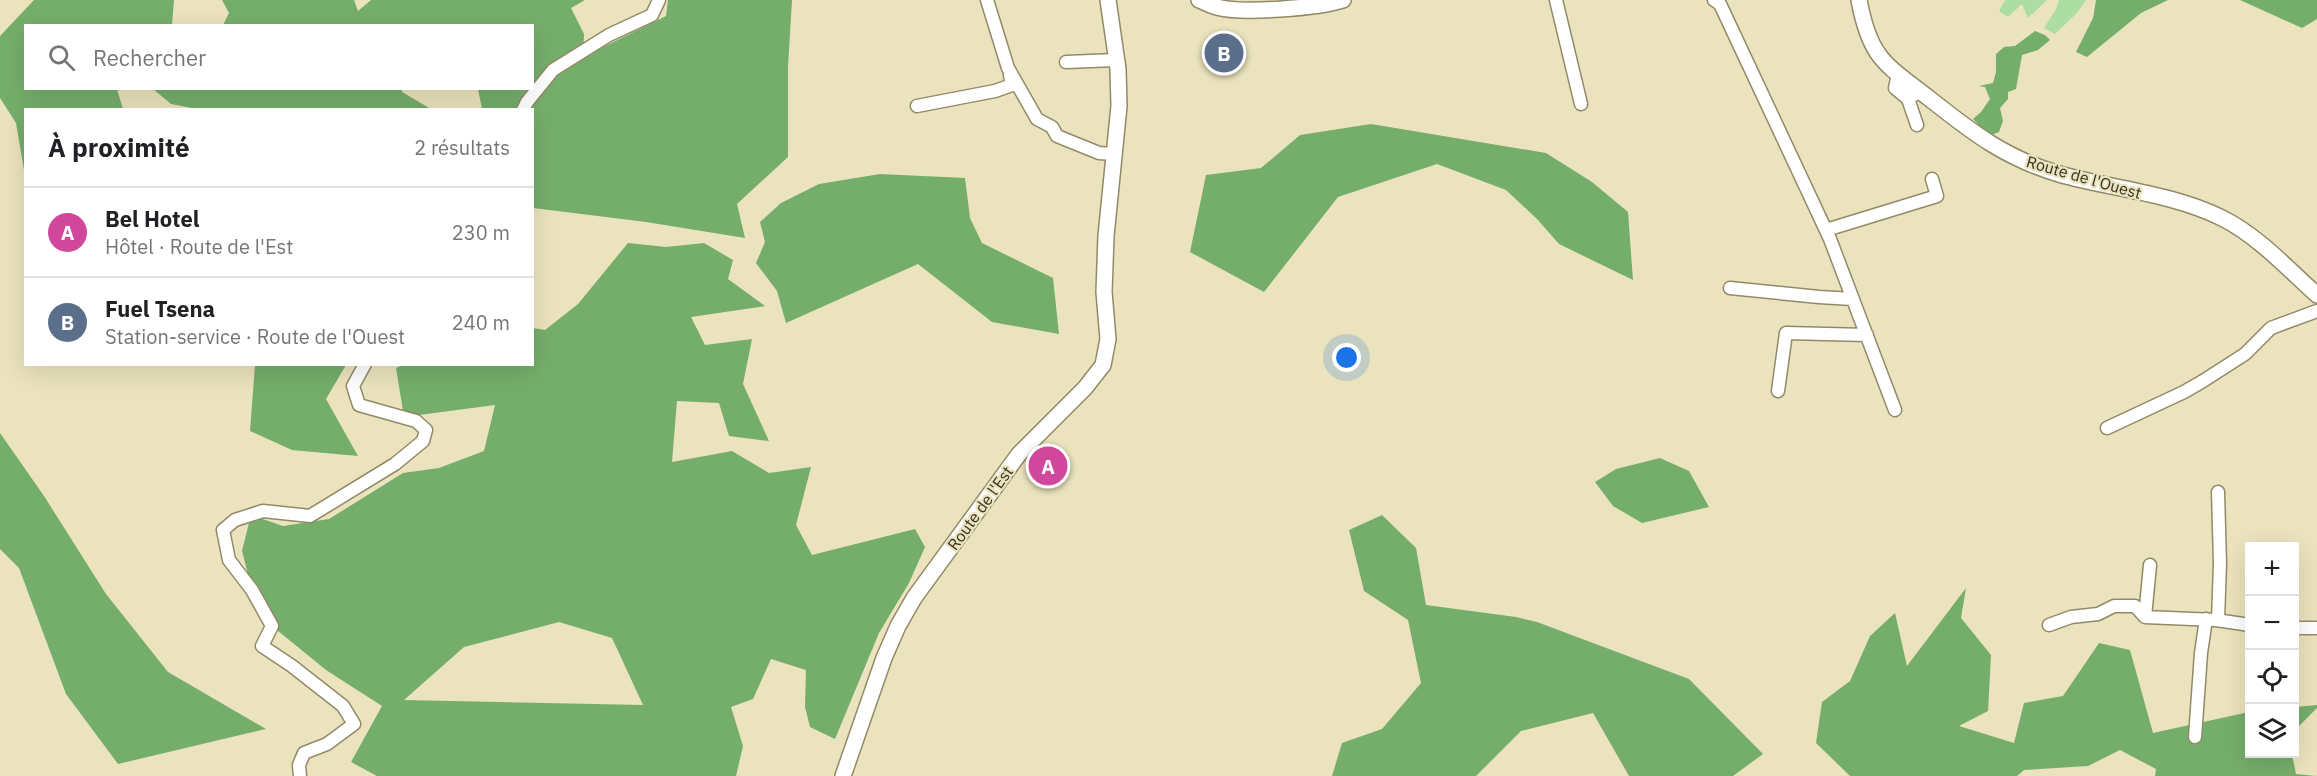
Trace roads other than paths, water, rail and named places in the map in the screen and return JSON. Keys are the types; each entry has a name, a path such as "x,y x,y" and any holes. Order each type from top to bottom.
{"main road":[{"name":"Route de l'Est","path":"843,776 884,658 914,598 986,503 1019,454 1085,388 1103,365 1108,339 1104,291 1105,246 1119,106 1108,0"},
{"path":"1199,0 1216,7 1253,9 1329,5 1343,0"},
{"name":"Route de l'Ouest","path":"1859,0 1868,37 1874,50 1885,65 1898,74 1914,95 2008,155 2059,174 2173,201 2221,218 2254,239 2317,295"}],"street":[{"path":"524,108 553,70 609,36 652,15 660,0"},
{"path":"917,106 995,91 1012,85 987,0"},
{"path":"1556,0 1581,104"},
{"path":"1721,1 1826,230 1896,410"},
{"path":"1066,62 1116,60"},
{"path":"1008,68 1037,119 1052,127 1057,136 1099,153 1114,154"},
{"path":"1914,95 1917,125"},
{"path":"1826,230 1937,196 1932,179"},
{"path":"1730,288 1853,299"},
{"path":"2107,428 2203,381 2245,354 2271,328 2317,311"},
{"path":"1778,391 1786,333 1867,335"},
{"path":"300,776 299,765 304,753 327,744 354,724 343,706 262,646 272,626 252,590 229,560 223,530 235,520 262,512 310,516 395,464 423,441 426,430 416,421 359,405 353,386 363,366"},
{"path":"2195,737 2201,653 2212,620 2220,563 2218,492"},
{"path":"2145,617 2150,566"},
{"path":"2049,625 2071,617 2098,614 2114,606 2135,606 2145,617 2245,623"},
{"path":"2299,628 2317,628"}],"place":[{"name":"Fuel Tsena","path":"1224,53"},
{"name":"Bel Hotel","path":"1048,466"}]}
